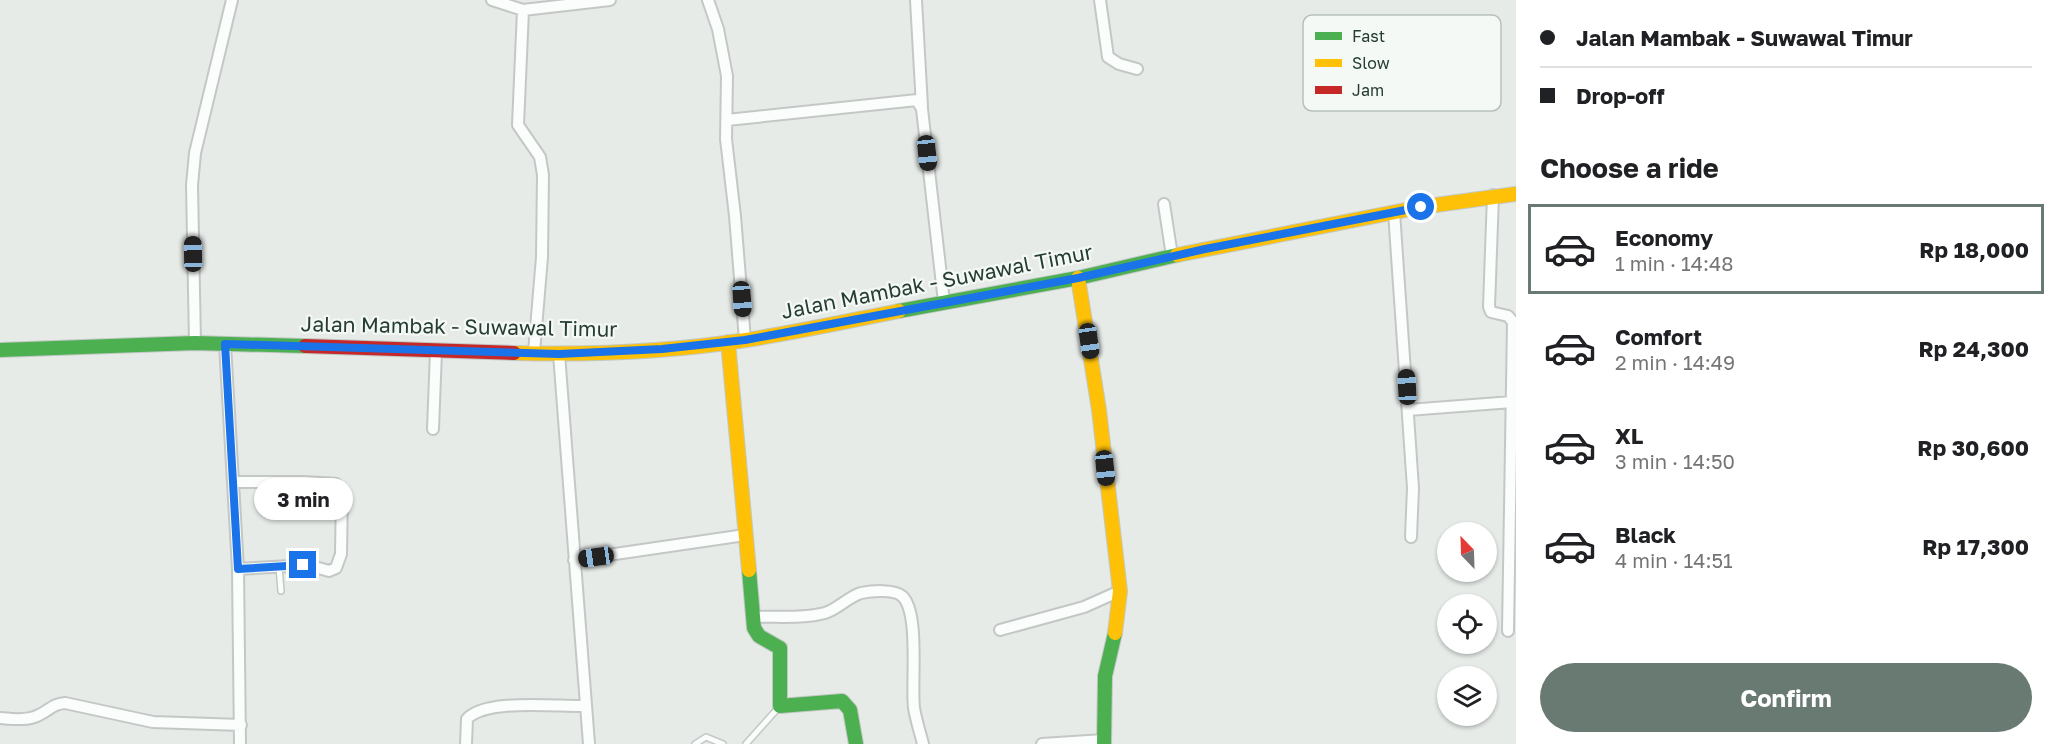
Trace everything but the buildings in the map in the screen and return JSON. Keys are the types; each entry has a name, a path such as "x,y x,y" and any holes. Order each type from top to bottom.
{"street":[{"path":"195,343 192,185 195,153 232,0"},
{"path":"492,0 524,10 610,0"},
{"path":"708,0 718,29 727,76 726,139 745,340"},
{"path":"916,0 922,109 944,302"},
{"path":"1100,0 1108,57 1119,64 1137,69"},
{"path":"524,10 518,125 540,157 543,175 542,257 534,352"},
{"path":"727,120 914,99 922,109"},
{"name":"Jalan Mambak - Suwawal Timur","path":"0,350 195,343 559,354 662,349 745,340 1078,278 1172,256 1394,212 1493,195 1516,194"},
{"path":"1493,195 1489,307 1491,312 1508,316 1512,322 1508,630"},
{"path":"1164,204 1172,256"},
{"path":"1394,212 1413,488 1411,537"},
{"path":"1042,744 1104,742 1105,676 1118,617 1119,591 1100,418 1078,278"},
{"path":"728,342 752,617 757,633 780,648 780,706 842,701 850,710 856,744"},
{"path":"225,344 238,569 240,744"},
{"path":"433,429 436,351"},
{"path":"559,354 589,744"},
{"path":"1408,410 1512,402"},
{"path":"234,482 304,482 336,484 341,488 341,554 336,568 329,571 308,565 238,569"},
{"path":"574,560 744,536"},
{"path":"1000,630 1084,607 1119,591"},
{"path":"752,617 814,615 838,607 855,595 870,592 893,592 902,596 912,625 912,689 923,744"},
{"path":"0,718 24,719 39,715 56,704 65,703 153,722 240,725"},
{"path":"466,744 467,719 479,710 494,707 586,706"}],"lane":[{"path":"279,567 281,591"},
{"path":"746,744 780,706"},
{"path":"695,744 706,737 723,744"}],"traffic: fast":[{"path":"899,311 1078,278 1177,255"},
{"path":"0,350 195,343 305,346"},
{"path":"749,570 754,628 759,636 780,648 780,706 842,701 850,710 856,744"},
{"path":"1104,744 1105,676 1115,633"}],"traffic: slow":[{"path":"1177,255 1421,207 1516,194"},
{"path":"1078,278 1099,410 1120,591 1115,633"},
{"path":"514,353 601,353 717,344 899,311"},
{"path":"728,342 749,570"}],"traffic: jam":[{"path":"305,346 514,353"}],"route":[{"path":"303,565 238,569 225,344 559,354 662,349 745,340 1078,278 1205,249 1421,207"}]}
